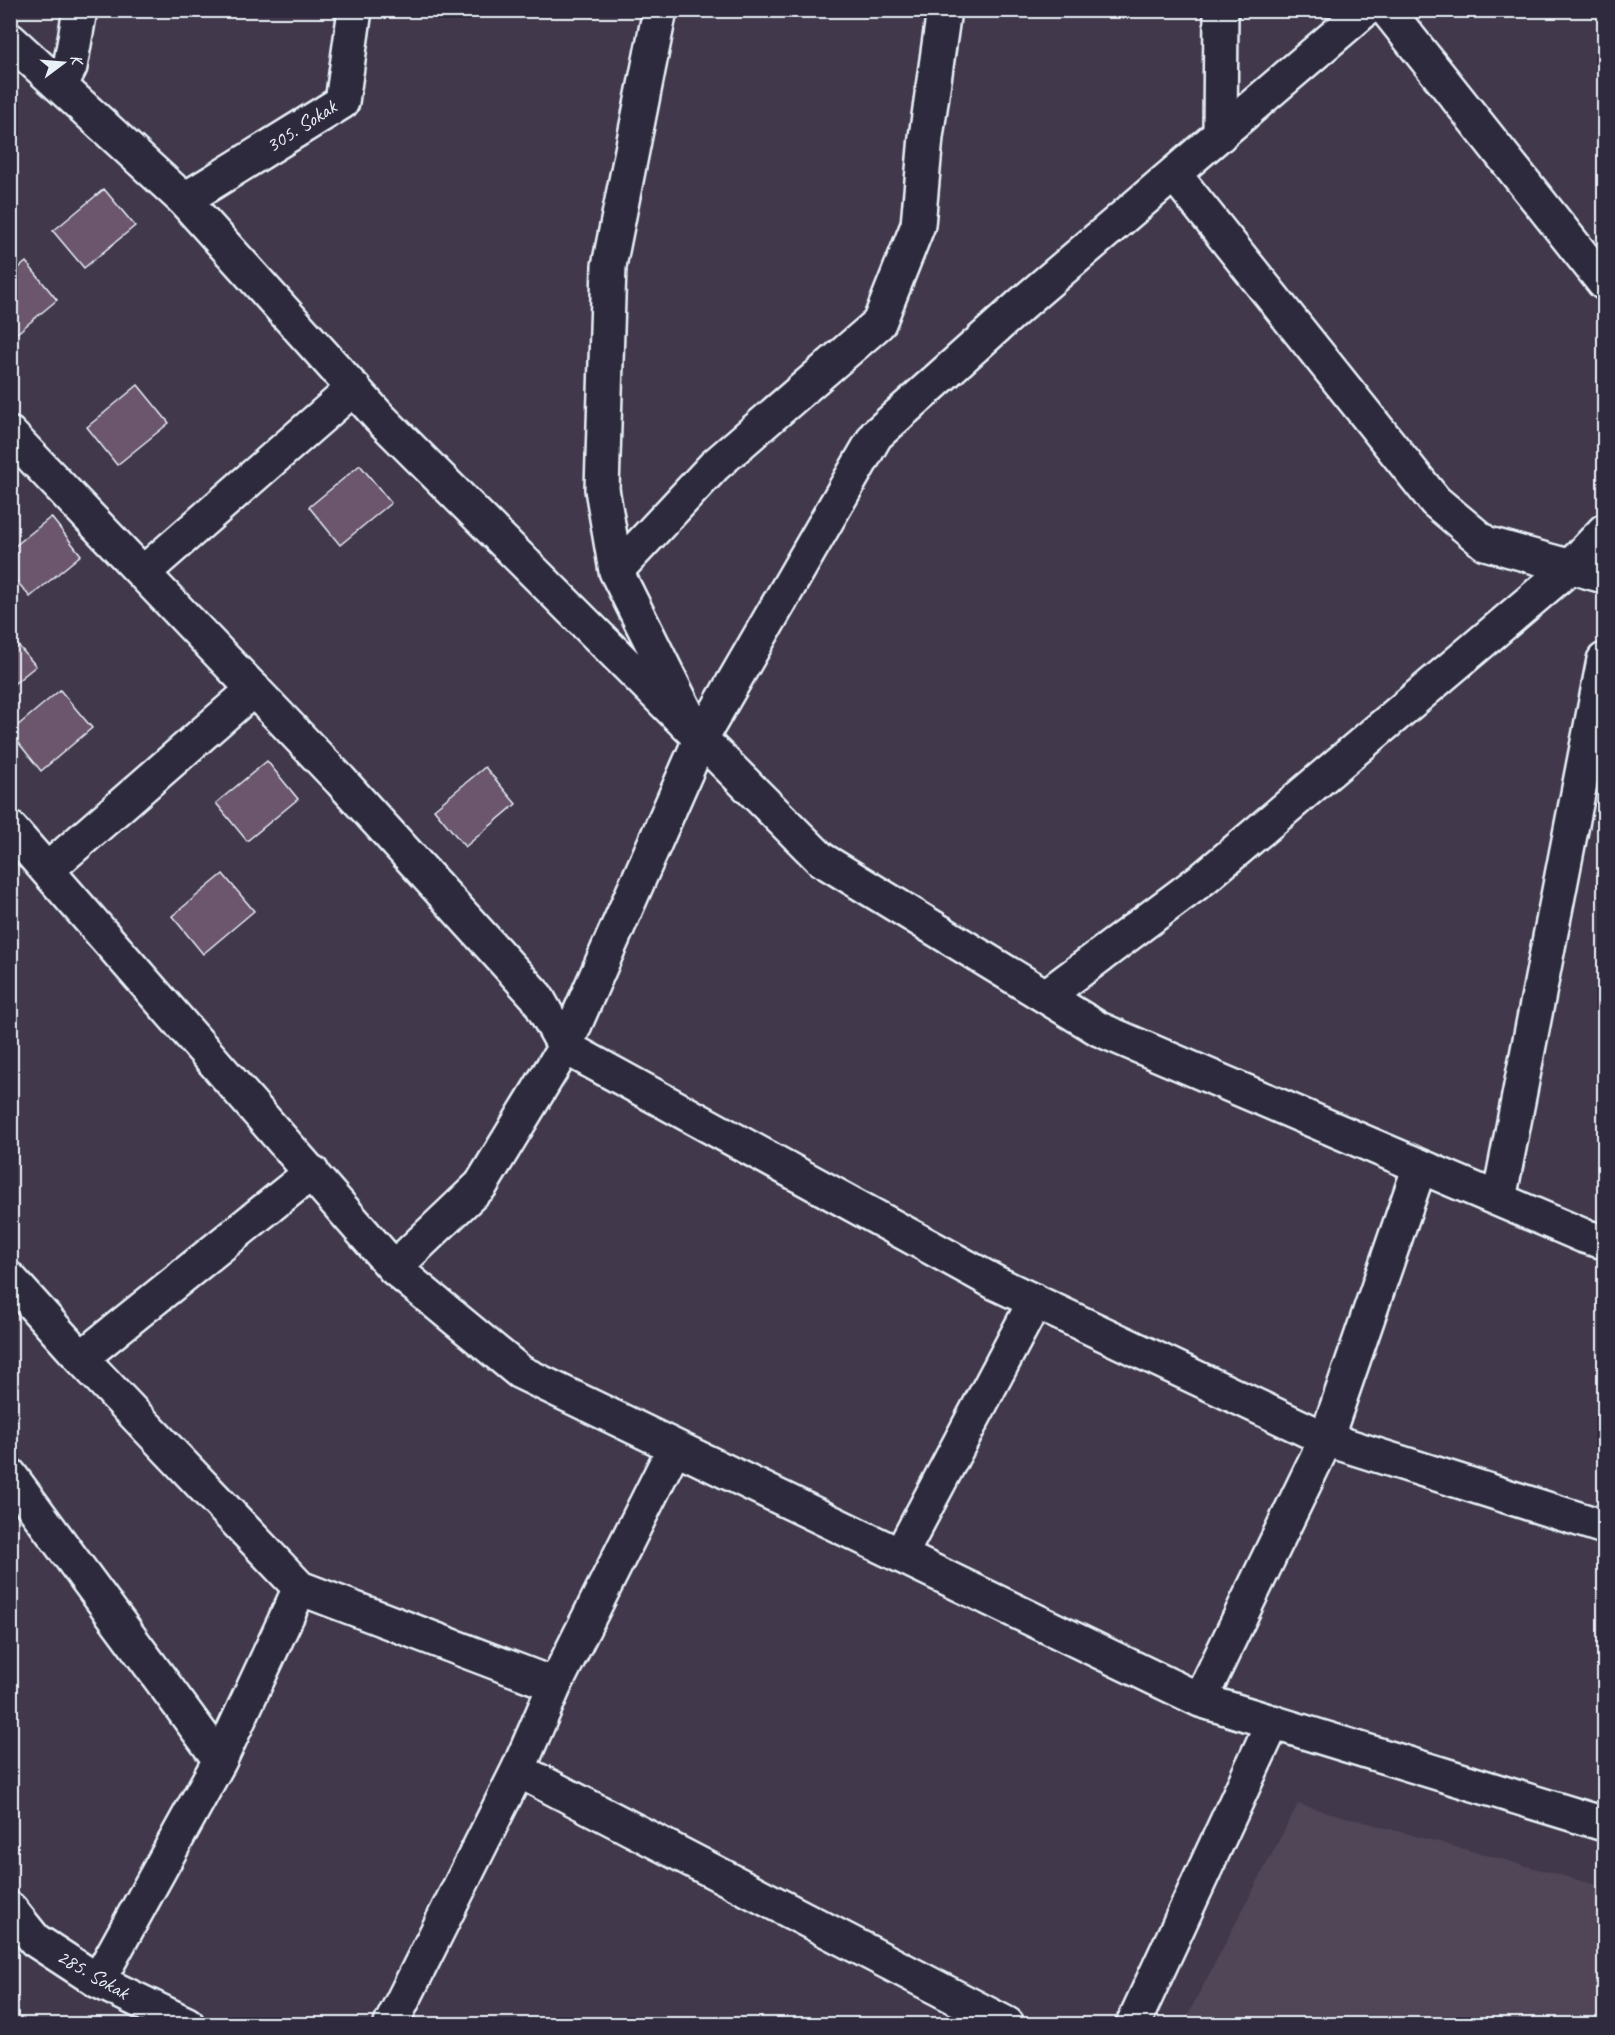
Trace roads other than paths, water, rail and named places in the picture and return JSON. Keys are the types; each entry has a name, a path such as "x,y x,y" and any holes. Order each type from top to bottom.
{"street":[{"path":"60,86 70,68 80,10"},
{"name":"305. Sokak","path":"184,200 342,102 356,10"},
{"path":"660,10 609,266 602,489 616,571 700,740"},
{"path":"616,571 714,466 879,323 918,225 926,136 944,10"},
{"path":"1220,135 1221,10"},
{"path":"394,1268 481,1185 565,1047 700,740 876,435 1024,302 1365,10"},
{"path":"1387,10 1605,283"},
{"path":"10,40 184,200 354,388 700,740 821,859 1099,1029 1584,1236 1605,1242"},
{"path":"1174,174 1435,501 1485,543 1569,568 1605,576"},
{"path":"143,573 354,388"},
{"path":"10,434 340,780 537,997 565,1047 996,1283 1326,1439 1605,1527"},
{"path":"1046,996 1205,877 1569,568 1605,531"},
{"path":"1499,1199 1605,660"},
{"path":"47,870 254,689"},
{"path":"10,828 394,1268 520,1372 1200,1700 1605,1824"},
{"path":"1200,1700 1326,1439 1420,1166"},
{"path":"81,1358 312,1172"},
{"path":"10,1279 81,1358 300,1588 555,1685"},
{"path":"901,1554 1035,1301"},
{"path":"391,2025 518,1770 555,1685 674,1448"},
{"path":"10,1475 220,1760"},
{"path":"98,1981 220,1760 300,1588"},
{"path":"1133,2025 1273,1722"},
{"path":"518,1770 1006,2025"},
{"name":"285. Sokak","path":"10,1909 35,1940 98,1981 187,2025"}]}
